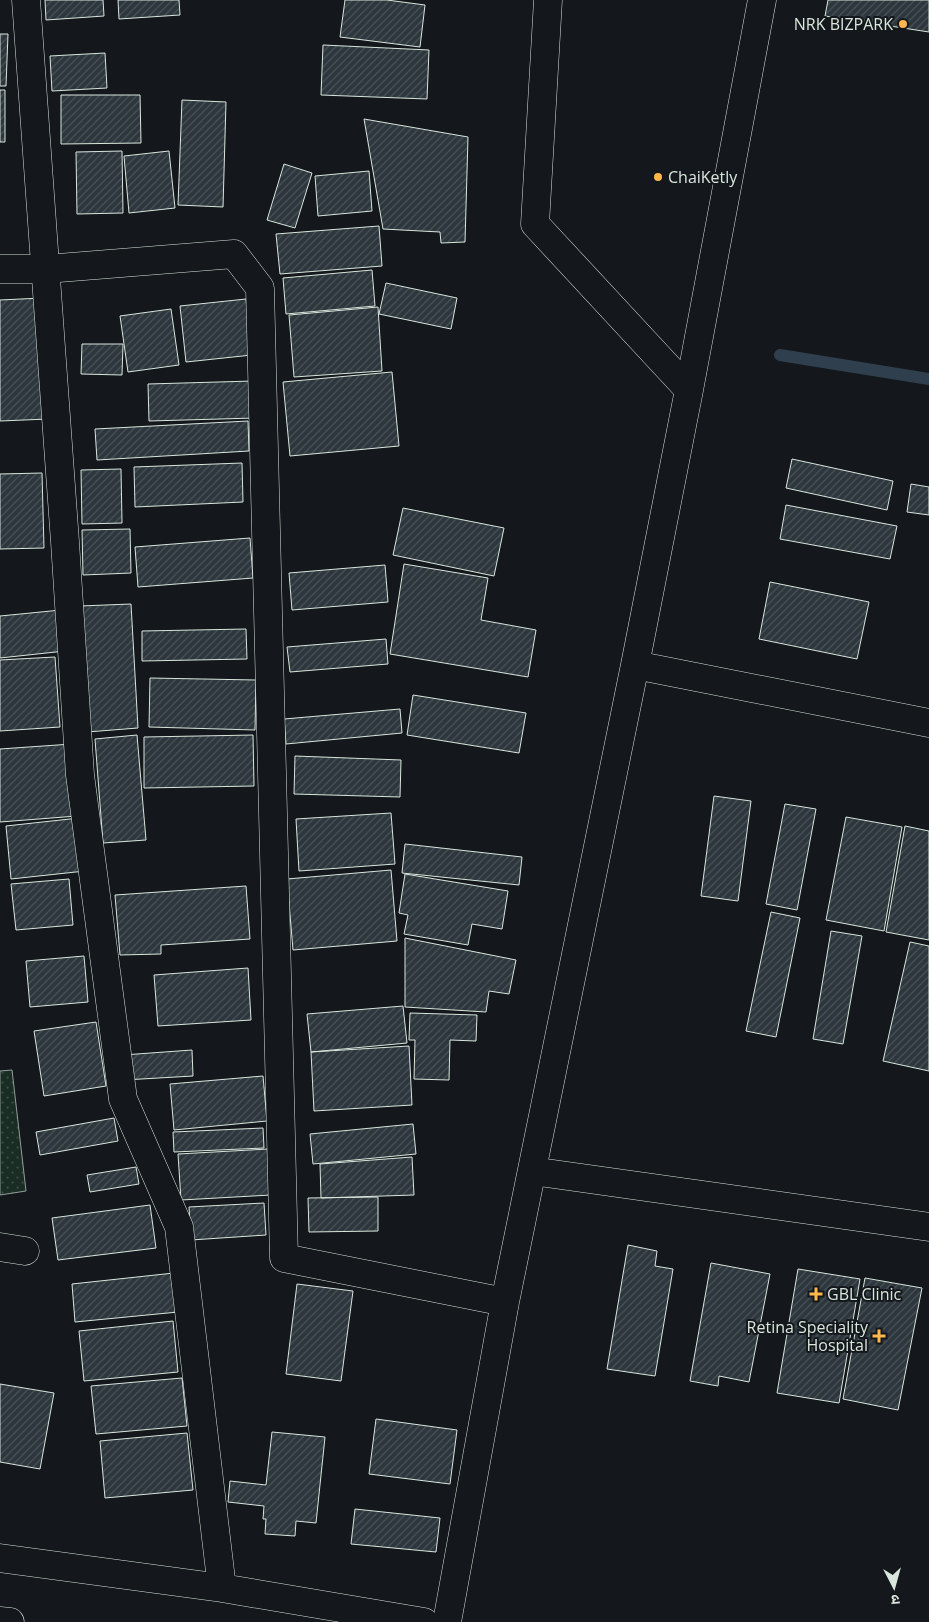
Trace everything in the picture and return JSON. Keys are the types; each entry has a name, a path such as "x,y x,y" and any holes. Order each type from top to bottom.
{"street":[{"path":"26,0 80,775 123,1100 179,1227 222,1588"},
{"path":"548,0 535,224 689,390"},
{"path":"447,1622 505,1302 635,665 762,0"},
{"path":"0,269 46,269 234,254 260,288 284,1258 505,1302"},
{"path":"635,665 929,723"},
{"path":"532,1171 929,1227"},
{"path":"0,1558 222,1588 424,1622"},
{"path":"0,1621 10,1622"}],"green space":[{"path":"12,1070 26,1191 0,1195 0,1071"}],"building":[{"path":"45,0 103,0 104,16 46,20"},
{"path":"118,0 179,0 180,15 119,19"},
{"path":"345,0 387,0 425,5 420,47 340,37"},
{"name":"NRK BIZPARK","path":"828,0 929,0 929,32 825,16"},
{"path":"0,34 8,34 6,86 0,86"},
{"path":"323,45 429,50 427,99 321,95"},
{"path":"105,53 107,88 52,91 50,56"},
{"path":"0,90 5,90 5,142 0,142"},
{"path":"61,95 140,95 141,143 61,144"},
{"path":"182,100 226,102 223,207 178,205"},
{"path":"364,119 468,137 465,242 441,243 440,232 383,229"},
{"path":"122,151 123,213 77,214 76,152"},
{"path":"169,151 175,208 129,213 124,156"},
{"path":"284,164 312,173 295,228 267,220"},
{"path":"369,171 372,211 318,216 315,176"},
{"path":"379,226 382,266 280,274 276,234"},
{"path":"372,270 375,306 286,314 283,278"},
{"path":"386,283 457,298 451,329 379,314"},
{"path":"42,298 48,419 0,421 0,300"},
{"path":"246,299 252,355 186,362 180,306"},
{"path":"378,307 382,371 294,377 289,315"},
{"path":"171,309 179,365 128,372 120,316"},
{"path":"82,344 123,344 122,375 81,374"},
{"path":"392,372 399,446 290,456 283,382"},
{"path":"253,381 255,418 149,421 148,384"},
{"path":"248,421 249,451 97,460 95,429"},
{"path":"792,459 893,481 887,510 786,488"},
{"path":"242,463 243,502 135,507 134,467"},
{"path":"121,469 122,523 82,524 81,470"},
{"path":"42,473 44,548 0,549 0,474"},
{"path":"911,484 929,487 929,515 907,512"},
{"path":"786,505 897,526 890,559 780,539"},
{"path":"403,508 504,528 494,576 393,555"},
{"path":"130,529 131,573 83,575 82,530"},
{"path":"250,538 253,578 138,587 135,547"},
{"path":"404,564 488,578 481,620 536,630 528,677 390,654"},
{"path":"385,565 388,602 292,610 289,573"},
{"path":"770,582 869,602 857,659 759,639"},
{"path":"131,604 138,728 87,732 80,606"},
{"path":"61,610 65,651 0,658 0,616"},
{"path":"246,629 247,659 142,661 142,631"},
{"path":"386,639 388,664 290,672 287,647"},
{"path":"55,657 60,727 0,731 0,660"},
{"path":"150,678 256,680 255,730 149,727"},
{"path":"413,695 526,713 519,753 407,735"},
{"path":"400,709 402,733 286,744 284,719"},
{"path":"137,735 146,840 103,843 95,739"},
{"path":"253,735 254,786 144,788 144,737"},
{"path":"72,744 77,816 0,822 0,749"},
{"path":"295,756 401,760 400,797 294,794"},
{"path":"714,796 751,801 738,901 701,896"},
{"path":"785,804 816,809 797,910 766,904"},
{"path":"391,813 395,864 299,871 296,819"},
{"path":"846,817 902,827 884,931 826,920"},
{"path":"79,818 85,871 11,879 6,826"},
{"path":"905,826 929,831 929,940 886,932"},
{"path":"405,844 522,857 519,885 402,873"},
{"path":"391,870 397,941 293,950 287,879"},
{"path":"405,874 508,891 502,929 472,924 468,945 404,934 408,915 399,913"},
{"path":"69,879 73,925 16,930 11,884"},
{"path":"246,886 250,939 161,945 161,954 120,955 115,895"},
{"path":"771,912 800,918 776,1037 746,1031"},
{"path":"831,931 862,936 843,1044 813,1039"},
{"path":"405,938 516,960 509,994 489,991 486,1012 405,1007"},
{"path":"910,942 929,946 929,1071 883,1061"},
{"path":"84,956 88,1002 30,1007 26,961"},
{"path":"248,968 251,1020 158,1026 154,975"},
{"path":"403,1006 407,1043 311,1052 307,1014"},
{"path":"410,1013 477,1015 476,1041 450,1040 449,1080 414,1079 415,1040 409,1040"},
{"path":"96,1022 106,1086 44,1096 34,1031"},
{"path":"409,1046 412,1105 314,1111 311,1052"},
{"path":"192,1050 193,1076 124,1080 123,1055"},
{"path":"263,1076 267,1121 174,1130 170,1084"},
{"path":"114,1118 118,1141 40,1155 36,1132"},
{"path":"413,1124 416,1154 313,1164 310,1134"},
{"path":"263,1128 264,1148 174,1152 173,1132"},
{"path":"268,1149 271,1195 181,1200 178,1154"},
{"path":"412,1157 414,1195 321,1198 320,1164"},
{"path":"136,1167 139,1184 90,1192 87,1175"},
{"path":"378,1197 378,1231 309,1232 308,1198"},
{"path":"264,1203 266,1235 191,1240 189,1207"},
{"path":"150,1205 156,1248 58,1260 52,1218"},
{"path":"628,1245 657,1251 655,1266 673,1269 655,1376 607,1369"},
{"path":"711,1263 770,1274 749,1382 719,1376 718,1386 690,1381"},
{"path":"798,1269 860,1279 839,1403 777,1393"},
{"path":"174,1273 178,1312 75,1322 72,1284"},
{"path":"865,1278 922,1288 898,1410 843,1399"},
{"path":"297,1284 353,1291 341,1381 286,1374"},
{"path":"173,1321 178,1372 84,1381 79,1331"},
{"path":"182,1378 187,1426 96,1434 91,1386"},
{"path":"0,1384 54,1393 40,1469 0,1462"},
{"path":"376,1419 457,1430 450,1484 369,1474"},
{"path":"272,1432 325,1437 316,1523 296,1521 295,1536 265,1534 266,1519 263,1519 264,1506 228,1502 230,1481 266,1485"},
{"path":"187,1433 193,1490 105,1498 100,1441"},
{"path":"355,1509 440,1518 436,1552 351,1544"}],"waterway":[{"path":"780,355 929,379"}],"place":[{"name":"NRK BIZPARK","path":"903,24"},
{"name":"ChaiKetly","path":"658,177"},
{"name":"GBL Clinic","path":"816,1294"},
{"name":"Retina Speciality Hospital","path":"879,1336"}]}
